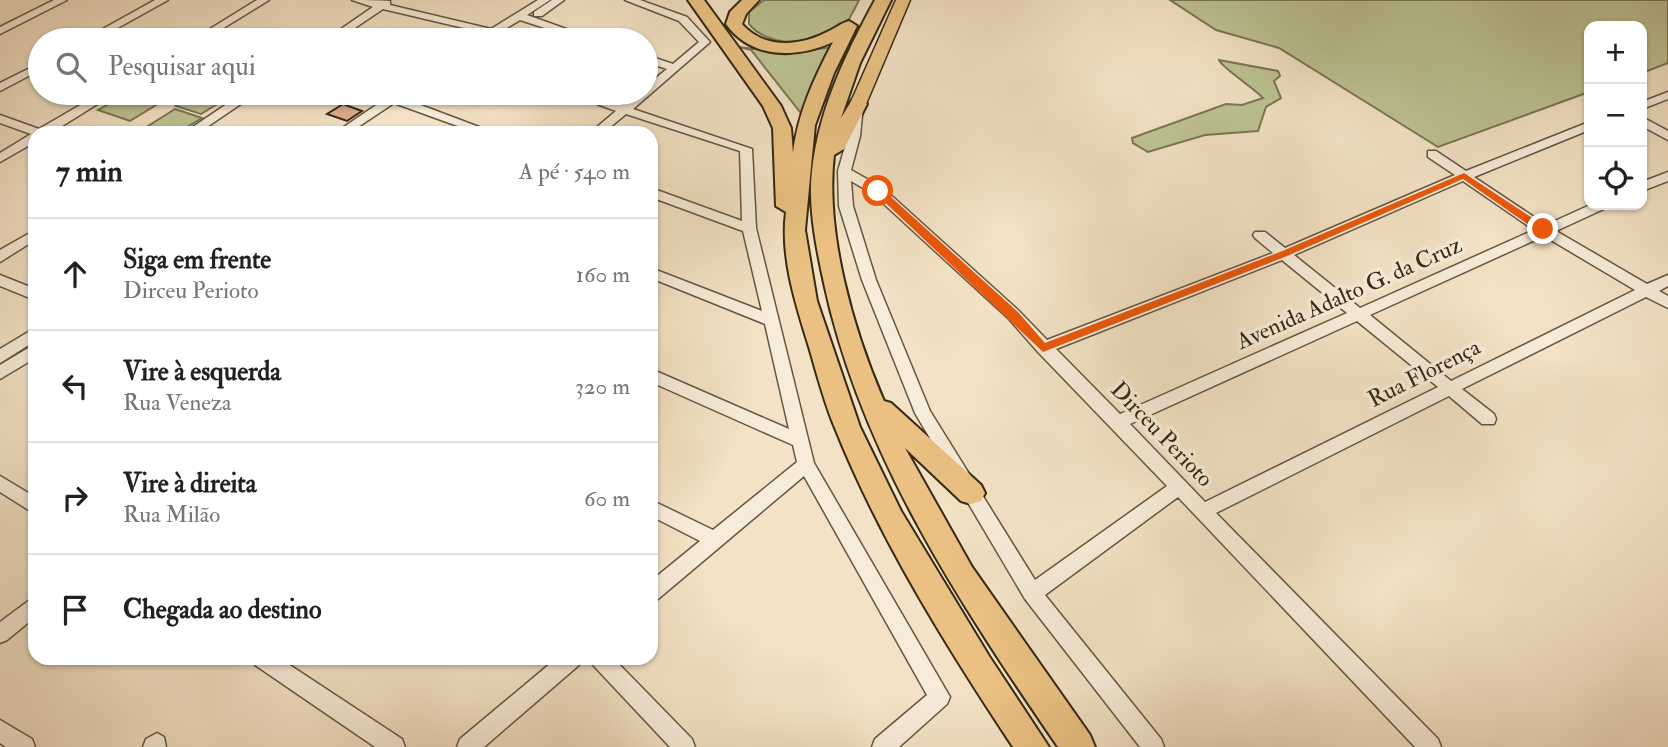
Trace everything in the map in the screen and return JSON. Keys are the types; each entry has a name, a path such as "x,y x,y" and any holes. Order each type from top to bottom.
{"highway":[{"path":"696,0 772,107 782,128 785,205 794,230 806,301 847,427 891,519 978,667 1032,747"},
{"path":"751,0 738,12 734,24 745,38 758,43 803,46 826,41 849,26"},
{"path":"794,230 806,125 825,73 864,0"},
{"path":"833,173 831,113 842,79 883,0"},
{"path":"858,104 822,210 837,301 872,401 917,496 1007,646 1078,747"},
{"path":"872,401 971,493"}],"main road":[{"path":"858,104 903,0"}],"street":[{"path":"0,31 62,0"},
{"path":"110,28 163,0"},
{"path":"217,28 264,0"},
{"path":"357,0 386,3 472,28"},
{"path":"510,28 545,0"},
{"path":"524,18 559,0"},
{"path":"630,0 683,19 705,43 658,82"},
{"path":"348,28 386,3"},
{"path":"524,18 555,28"},
{"path":"658,62 675,68"},
{"path":"0,88 28,73"},
{"path":"1647,104 1668,95"},
{"path":"52,126 89,105"},
{"path":"204,126 234,105"},
{"path":"353,126 388,105"},
{"path":"366,126 392,105"},
{"path":"418,105 471,126"},
{"path":"612,105 746,149 750,228 806,464 940,697 883,747"},
{"path":"604,126 630,105"},
{"path":"0,119 28,129"},
{"path":"1647,124 1668,136"},
{"path":"1043,348 1283,254 1584,128"},
{"path":"0,158 28,141"},
{"path":"1432,154 1543,229 1668,303"},
{"path":"833,173 844,194 869,280 923,413 1032,593 1153,747"},
{"name":"Dirceu Perioto","path":"833,173 878,191 1014,315 1430,747"},
{"path":"1647,185 1668,176"},
{"path":"844,194 878,191"},
{"path":"658,195 750,228"},
{"name":"Avenida Adalto G. da Cruz","path":"1117,422 1589,210"},
{"path":"1260,235 1488,419"},
{"path":"3,252 28,238"},
{"path":"658,276 773,321"},
{"path":"0,279 28,292"},
{"name":"Rua Florença","path":"1203,511 1668,280"},
{"path":"0,357 28,339"},
{"path":"0,373 28,355"},
{"path":"658,378 801,441"},
{"path":"658,587 806,464"},
{"path":"0,483 28,501"},
{"path":"1032,593 1180,486"},
{"path":"658,512 715,540"},
{"path":"0,634 28,611"},
{"path":"272,665 394,747"},
{"path":"468,747 564,665"},
{"path":"607,665 684,747"}],"green space":[{"path":"764,0 859,0 841,29 816,41 791,42 767,37 749,24 749,12"},
{"path":"1170,0 1668,0 1668,63 1647,71 1647,21 1584,21 1584,94 1438,147 1279,48 1216,30"},
{"path":"739,47 790,53 832,47 808,112 800,112 751,50"},
{"path":"1219,60 1278,71 1280,76 1274,81 1281,98 1266,107 1258,131 1205,135 1148,152 1133,143 1132,138 1226,104 1242,105 1263,98"},
{"path":"107,105 156,105 130,121 98,110"},
{"path":"178,105 216,105 201,114"},
{"path":"175,109 202,118 189,126 148,126"}],"building":[{"path":"341,105 362,111 347,121 327,114"}],"route":[{"path":"878,191 1014,315 1043,348 1283,254 1464,176 1543,229"}]}
